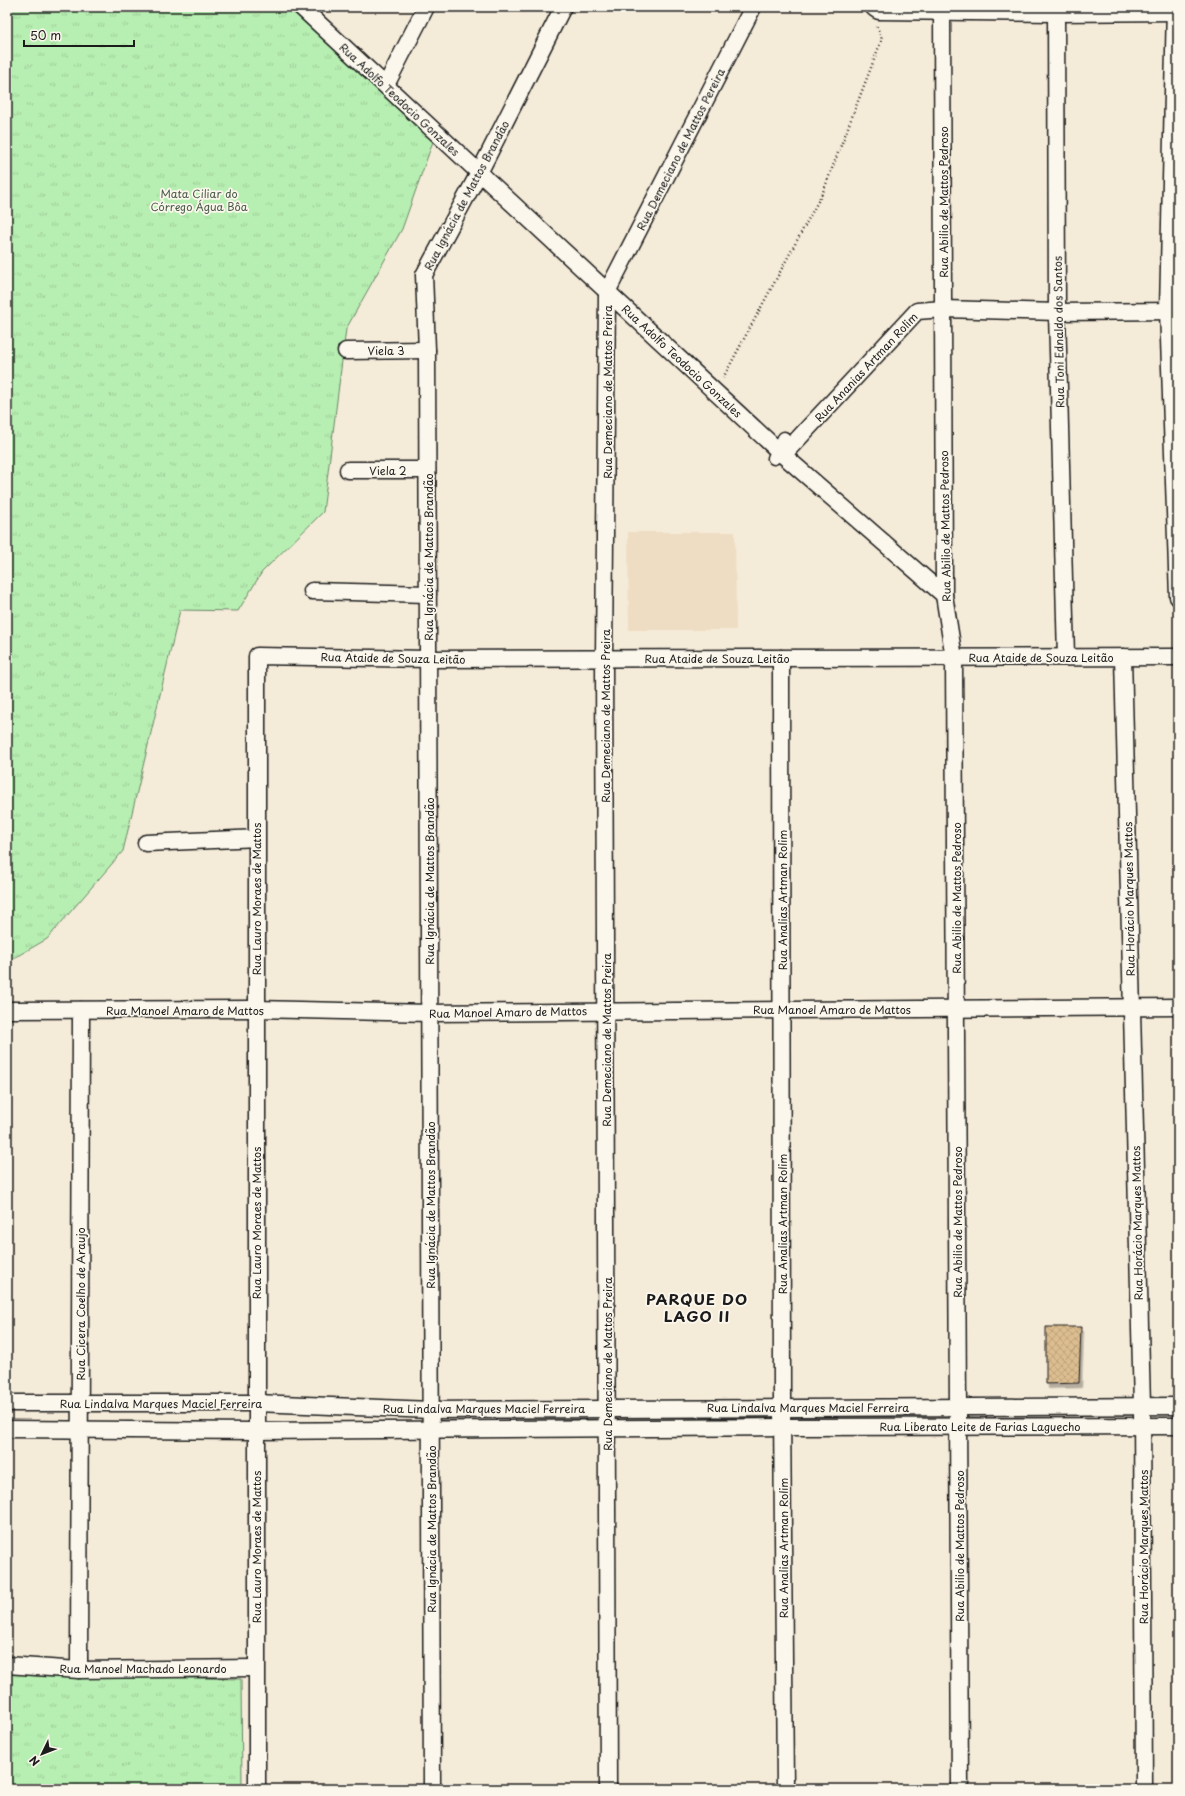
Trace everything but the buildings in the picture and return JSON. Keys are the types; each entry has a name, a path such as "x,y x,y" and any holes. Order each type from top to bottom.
{"street":[{"name":"Rua Adolfo Teodocio Gonzales","path":"301,7 780,451 944,595"},
{"path":"386,85 426,7"},
{"name":"Rua Ignácia de Mattos Brandão","path":"432,1789 431,1410 435,1013 435,659 428,594 427,350 424,275 479,173 563,7"},
{"name":"Rua Demeciano de Mattos Pereira","path":"601,286 753,7"},
{"path":"876,12 942,8 1176,9 1173,310 1178,597"},
{"name":"Rua Abilio de Mattos Pedroso","path":"942,8 944,595 954,658 960,1789"},
{"name":"Rua Toni Ednaldo dos Santos","path":"1056,9 1057,312 1066,657"},
{"name":"Rua Demeciano de Mattos Preira","path":"601,286 606,1012 608,1789"},
{"name":"Rua Ananias Artman Rolim","path":"780,451 917,311 943,309 1057,312 1173,310"},
{"name":"Viela 3","path":"346,351 427,350"},
{"name":"Viela 2","path":"348,470 427,470"},
{"path":"312,591 428,594"},
{"name":"Rua Ataide de Souza Leitão","path":"256,656 604,661 781,658 1178,657"},
{"name":"Rua Lauro Moraes de Mattos","path":"256,656 257,1789"},
{"name":"Rua Horácio Marques Mattos","path":"1123,657 1142,1406 1144,1789"},
{"name":"Rua Analias Artman Rolim","path":"781,658 776,1010 782,1407 785,1789"},
{"path":"146,843 256,838"},
{"name":"Rua Manoel Amaro de Mattos","path":"7,1010 256,1009 435,1013 1178,1007"},
{"name":"Rua Cicera Coelho de Araujo","path":"79,1670 81,1010"},
{"name":"Rua Lindalva Marques Maciel Ferreira","path":"7,1403 256,1403 431,1410 607,1401 782,1407 1178,1406"},
{"name":"Rua Liberato Leite de Farias Laguecho","path":"782,1427 1178,1426"},
{"name":"Rua Lindalva Marques Maciel Ferreira","path":"7,1429 79,1428 256,1432 782,1427"},
{"name":"Rua Manoel Machado Leonardo","path":"7,1665 79,1670 256,1668"}],"path":[{"path":"716,392 823,192 882,39 876,12"}],"shaded area":[{"path":"628,532 735,532 736,630 629,630"}],"green space":[{"name":"Mata Ciliar do Córrego Água Bôa","path":"7,7 300,7 436,133 402,229 346,329 323,512 262,572 238,611 180,610 123,851 47,939 7,962"},
{"path":"7,1674 241,1679 242,1789 7,1789"}],"district":[{"name":"PARQUE DO LAGO II","path":"697,1306"}]}
